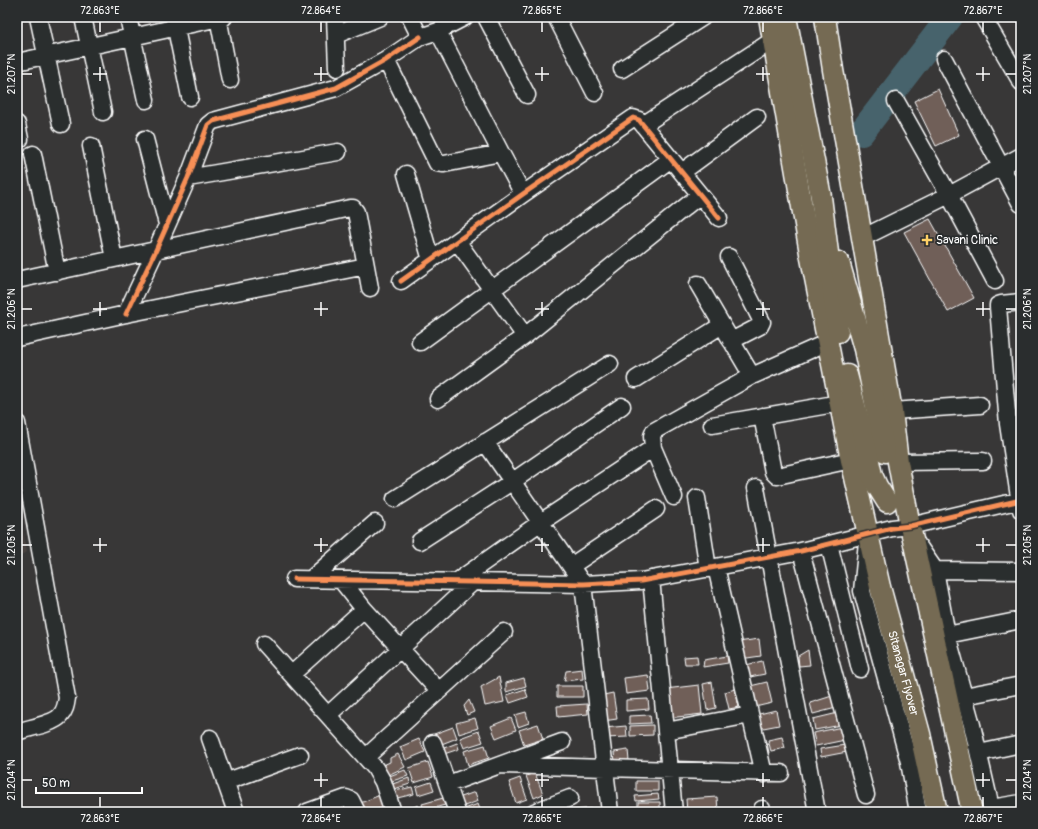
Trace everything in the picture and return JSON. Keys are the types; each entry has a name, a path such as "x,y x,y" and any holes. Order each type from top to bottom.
{"main road":[{"name":"Sitanagar Flyover","path":"769,17 810,253 851,460 867,534 920,734 937,812"},
{"path":"786,17 821,197 842,356 872,475 887,502 888,472 886,458 864,349 821,197"},
{"path":"825,17 892,411 898,462 912,533 928,572 985,811"}],"street":[{"path":"38,17 61,124"},
{"path":"83,17 104,112"},
{"path":"128,17 146,100"},
{"path":"17,62 133,36 175,22 220,17 230,80"},
{"path":"335,17 337,68"},
{"path":"336,35 380,17"},
{"path":"410,17 420,37"},
{"path":"126,314 188,178 208,125 213,121 336,88 386,60 420,37 438,31 465,17"},
{"path":"486,17 527,95"},
{"path":"556,17 595,92"},
{"path":"622,68 703,17"},
{"path":"983,17 1021,82"},
{"path":"175,22 190,97"},
{"path":"438,31 523,194"},
{"path":"643,125 773,40"},
{"path":"944,59 1021,204"},
{"path":"386,60 437,162 444,164 501,153"},
{"path":"896,101 950,196 995,282"},
{"path":"682,172 757,117"},
{"path":"401,280 630,119 636,118 643,125 719,218"},
{"path":"144,139 167,224"},
{"path":"91,146 114,259"},
{"path":"188,178 338,152"},
{"path":"33,154 57,272"},
{"path":"862,238 950,196 1021,156"},
{"path":"420,342 671,159"},
{"path":"406,174 431,260"},
{"path":"438,399 525,336 700,195"},
{"path":"17,280 353,208 356,212 370,288"},
{"path":"457,241 525,336"},
{"path":"729,257 762,322 760,326 731,341"},
{"path":"17,338 126,314 366,266"},
{"path":"698,284 752,376"},
{"path":"294,579 584,584 641,581 802,551 892,528 912,533 1020,504 1015,423 998,306 1001,304 1021,302"},
{"path":"636,379 722,325"},
{"path":"674,497 653,448 652,436 654,431 752,376 828,342"},
{"path":"396,499 610,364"},
{"path":"712,425 840,402"},
{"path":"892,411 980,405"},
{"path":"420,541 513,482 622,406"},
{"path":"762,416 773,472 777,476 851,460"},
{"path":"17,423 67,698 66,707 60,717 51,722 17,732"},
{"path":"485,442 584,584 610,812"},
{"path":"456,582 541,522 653,448"},
{"path":"898,462 983,461"},
{"path":"756,488 817,812"},
{"path":"697,498 712,568 764,774"},
{"path":"571,566 656,508"},
{"path":"311,579 375,523"},
{"path":"867,534 862,591 909,762 918,812"},
{"path":"829,544 860,669"},
{"path":"802,551 866,794"},
{"path":"1021,571 928,572 947,635 979,753 985,811 1021,803"},
{"path":"651,579 674,812"},
{"path":"341,580 364,609 439,691"},
{"path":"328,715 474,582"},
{"path":"292,674 364,609"},
{"path":"947,635 1021,620"},
{"path":"366,757 504,632"},
{"path":"264,644 375,768 383,782 393,812"},
{"path":"964,696 1021,685"},
{"path":"666,731 750,715"},
{"path":"210,738 236,812"},
{"path":"448,784 562,742"},
{"path":"433,743 457,812"},
{"path":"979,753 1021,744"},
{"path":"225,782 300,755"},
{"path":"500,765 781,773"},
{"path":"307,812 346,798 351,800 357,812"},
{"path":"534,812 570,798"}],"shaded area":[{"path":"17,502 27,552 17,557"}],"building":[{"path":"342,17 359,17 342,24"},
{"path":"938,89 959,135 936,146 914,101"},
{"path":"930,219 974,298 948,312 904,232"},
{"path":"759,639 761,656 740,659 738,642"},
{"path":"808,650 810,665 799,666 798,656"},
{"path":"697,656 698,664 685,664 684,657"},
{"path":"727,656 728,663 703,667 704,660"},
{"path":"762,661 765,674 745,678 742,666"},
{"path":"582,669 583,679 564,681 566,671"},
{"path":"648,675 650,691 626,694 624,678"},
{"path":"499,677 504,702 485,706 481,687"},
{"path":"524,678 526,686 506,692 506,683"},
{"path":"712,682 716,708 707,710 703,684"},
{"path":"767,682 772,703 751,708 746,687"},
{"path":"699,685 702,714 669,718 665,689"},
{"path":"557,686 583,686 583,697 557,697"},
{"path":"525,689 528,697 510,703 507,695"},
{"path":"735,689 739,707 729,709 725,692"},
{"path":"613,693 617,719 603,721 599,696"},
{"path":"832,696 836,708 813,714 810,703"},
{"path":"648,699 649,709 626,711 626,700"},
{"path":"469,700 474,712 467,715 464,706"},
{"path":"587,704 588,714 558,717 557,706"},
{"path":"776,710 779,725 758,729 755,715"},
{"path":"526,712 529,723 518,727 515,715"},
{"path":"838,713 841,725 815,730 813,719"},
{"path":"650,715 651,723 629,724 629,716"},
{"path":"475,718 478,728 459,734 456,723"},
{"path":"511,718 516,730 496,738 491,726"},
{"path":"538,724 543,739 524,745 519,730"},
{"path":"653,725 653,735 630,736 630,726"},
{"path":"626,726 627,737 605,738 604,728"},
{"path":"453,727 457,738 439,745 434,734"},
{"path":"842,727 845,740 816,746 813,733"},
{"path":"479,731 483,742 464,748 460,738"},
{"path":"782,737 785,748 771,751 768,740"},
{"path":"419,739 425,752 406,760 400,747"},
{"path":"457,743 459,749 441,755 439,750"},
{"path":"767,743 769,753 762,754 761,745"},
{"path":"485,745 489,758 468,765 464,751"},
{"path":"845,745 847,752 821,757 820,749"},
{"path":"628,750 629,761 615,762 614,752"},
{"path":"398,754 405,767 386,776 381,766 390,762 390,758"},
{"path":"428,762 433,777 414,783 409,768"},
{"path":"405,770 408,776 389,782 387,777"},
{"path":"535,773 543,794 534,798 526,776"},
{"path":"409,778 410,784 391,790 390,785"},
{"path":"520,778 527,799 516,803 509,782"},
{"path":"636,781 658,781 658,791 636,791"},
{"path":"431,782 434,790 418,795 416,787"},
{"path":"412,787 414,794 393,799 391,792"},
{"path":"475,792 478,801 459,808 456,799"},
{"path":"658,794 659,799 636,801 635,796"},
{"path":"380,795 384,807 370,812 361,812 358,804"},
{"path":"717,797 718,811 687,812 686,799"},
{"path":"443,798 445,805 424,811 422,804"},
{"path":"638,802 660,802 660,811 638,811"},
{"path":"478,804 481,812 459,811"},
{"path":"418,805 421,811 403,812"},
{"path":"445,808 445,812 429,812"},
{"path":"598,808 598,812 572,812 572,810"},
{"path":"634,808 635,812 613,812 613,811"}],"waterway":[{"path":"861,133 950,17"}],"cycle path":[{"path":"126,314 188,178 208,125 213,121 336,88 386,60 420,37"},
{"path":"401,281 633,118 639,120 719,218"},
{"path":"294,579 583,584 641,581 801,551 892,528 910,526 1021,500"}],"place":[{"name":"Savani Clinic","path":"927,240"}]}
